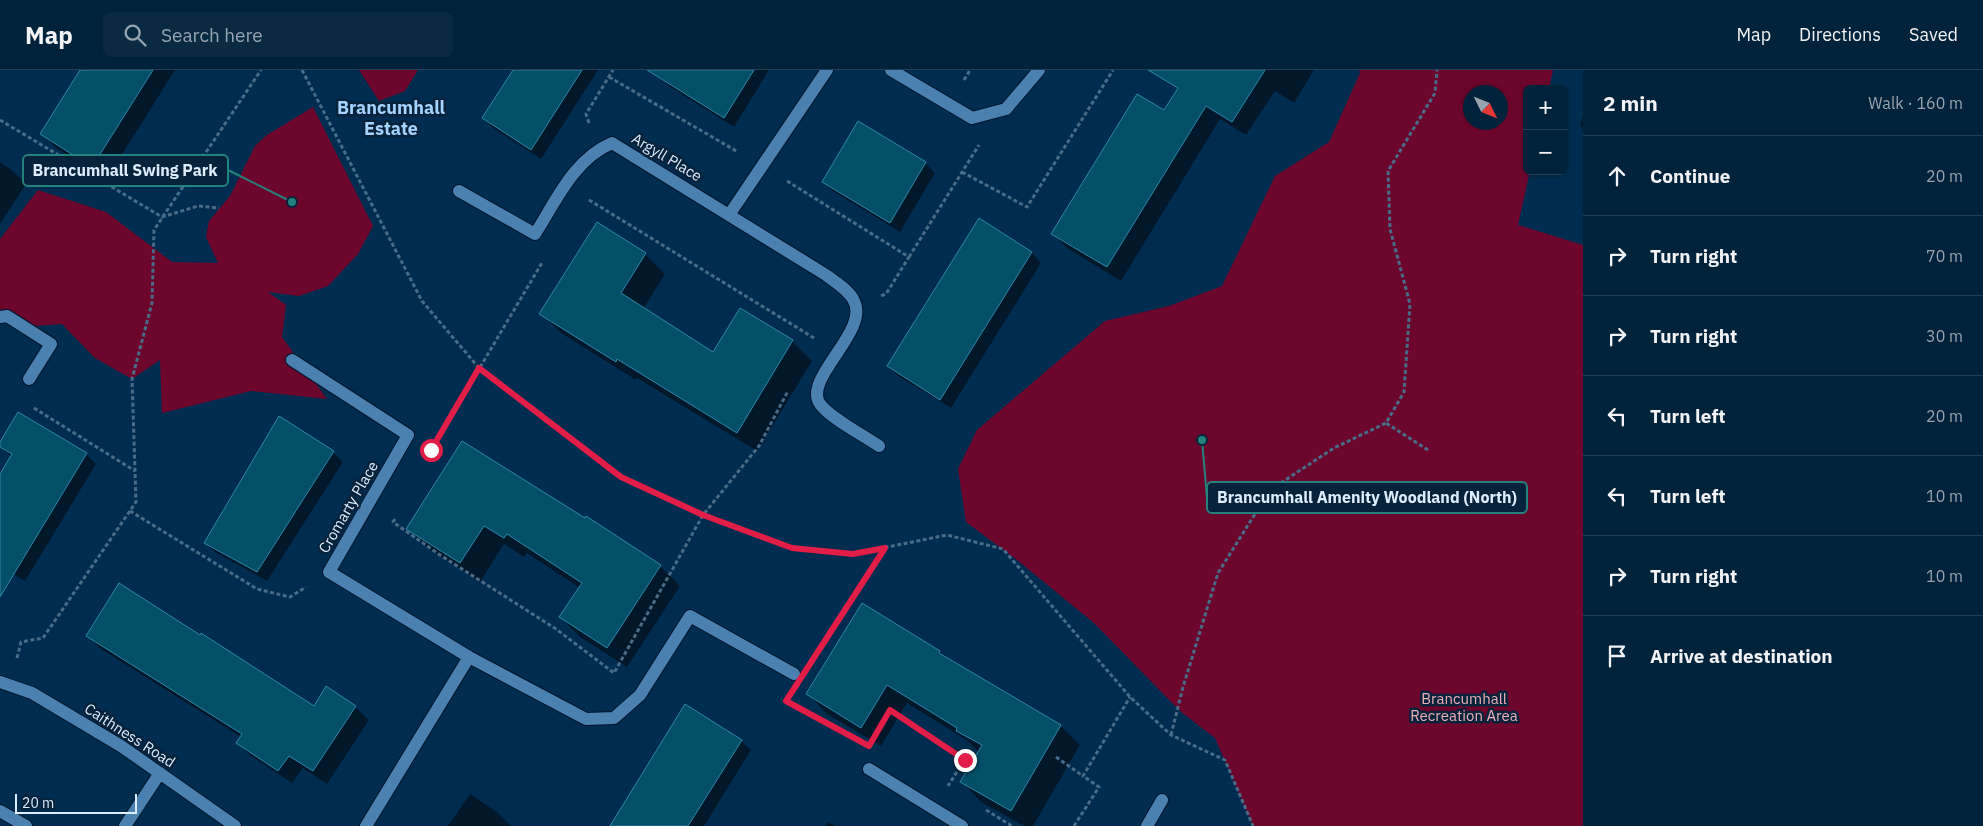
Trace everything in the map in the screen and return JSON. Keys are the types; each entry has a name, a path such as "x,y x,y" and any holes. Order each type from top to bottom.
{"street":[{"path":"729,215 827,70"},
{"path":"892,70 972,118 1006,109 1039,70"},
{"name":"Argyll Place","path":"599,148 612,143 826,275 855,301 855,305"},
{"path":"459,191 535,234 577,169 599,148"},
{"path":"855,305 857,314 848,336 821,380 816,393 819,403 829,413 879,446"},
{"path":"0,317 7,316 51,344 29,379"},
{"name":"Cromarty Place","path":"292,360 408,435 329,572 469,657 586,719 614,718 640,695 690,616 794,674"},
{"path":"366,826 469,657"},
{"name":"Caithness Road","path":"5,684 32,693 121,746 235,826"},
{"path":"869,769 962,826"},
{"path":"125,826 160,773"},
{"path":"1147,826 1162,800"},
{"path":"0,811 26,826"}],"path":[{"path":"5,684 22,642 44,638 136,502 132,379 152,303 154,230 261,70"},
{"path":"302,70 422,301 479,368 621,477 703,515 792,548 853,554 947,535 1002,549 1130,697 1171,735 1225,760 1253,826"},
{"path":"599,148 586,114 614,70"},
{"path":"962,172 1027,206 1112,70"},
{"path":"1171,735 1183,687 1218,573 1270,490 1334,448 1386,423 1404,392 1410,304 1390,229 1388,171 1435,93 1437,70"},
{"path":"609,77 762,166 909,257"},
{"path":"855,305 886,294 979,146 978,117"},
{"path":"0,120 162,217 198,206 219,208"},
{"path":"583,196 815,339 811,347"},
{"path":"436,442 548,253"},
{"path":"397,514 393,522 440,555 556,629 614,673 703,515 759,446 790,388"},
{"path":"34,407 135,471"},
{"path":"1386,423 1428,450"},
{"path":"130,511 257,589 290,597 329,572"},
{"path":"811,662 885,548"},
{"path":"1083,776 1130,697"},
{"path":"786,701 869,746 890,710 965,760 948,787 956,792"},
{"path":"1056,757 1099,788 1074,826"},
{"path":"980,806 1012,826"}],"green space":[{"path":"359,70 418,70 405,91 379,101"},
{"name":"Brancumhall Recreation Area","path":"1359,70 1553,70 1550,85 1523,85 1523,175 1529,175 1518,225 1583,245 1583,826 1253,826 1215,738 1180,711 1094,623 1017,560 966,522 958,469 977,430 1105,321 1169,306 1222,286 1275,176 1329,142 1360,73"},
{"path":"313,107 373,226 358,254 328,286 299,296 268,292 286,305 282,337 327,399 251,391 162,413 160,360 132,379 95,358 62,324 19,327 0,309 0,239 38,190 106,212 172,262 218,263 206,237 209,221 230,196 255,146 267,135"}],"building":[{"path":"80,70 153,70 92,167 40,134"},
{"path":"513,70 582,70 531,150 482,118"},
{"path":"647,70 754,70 724,118"},
{"path":"1148,70 1265,70 1232,122 1206,106 1107,267 1051,234 1137,94 1164,110 1178,88"},
{"path":"858,121 926,162 890,223 822,182"},
{"path":"979,218 1032,252 940,400 887,366"},
{"path":"597,222 646,253 621,293 713,352 740,308 793,340 737,433 617,359 616,362 539,314"},
{"path":"18,412 87,453 0,597 0,474 12,454 0,447 0,442"},
{"path":"279,416 334,451 257,572 204,543"},
{"path":"462,441 585,518 586,516 661,565 607,648 559,617 582,583 507,534 504,538 484,526 460,563 406,529"},
{"path":"119,583 314,706 326,686 356,706 313,771 289,756 278,771 236,743 242,734 86,636"},
{"path":"862,603 940,651 939,653 1061,725 1011,811 960,782 982,745 956,731 957,728 887,685 861,728 806,694"},
{"path":"685,704 742,740 688,826 610,826"}],"place":[{"name":"Brancumhall Swing Park","path":"292,202"},
{"name":"Brancumhall Amenity Woodland (North)","path":"1202,440"}],"district":[{"name":"Brancumhall Estate","path":"391,117"}],"route":[{"path":"431,450 479,368 621,477 703,515 792,548 853,554 885,548 786,701 869,746 890,710 965,760"}]}
